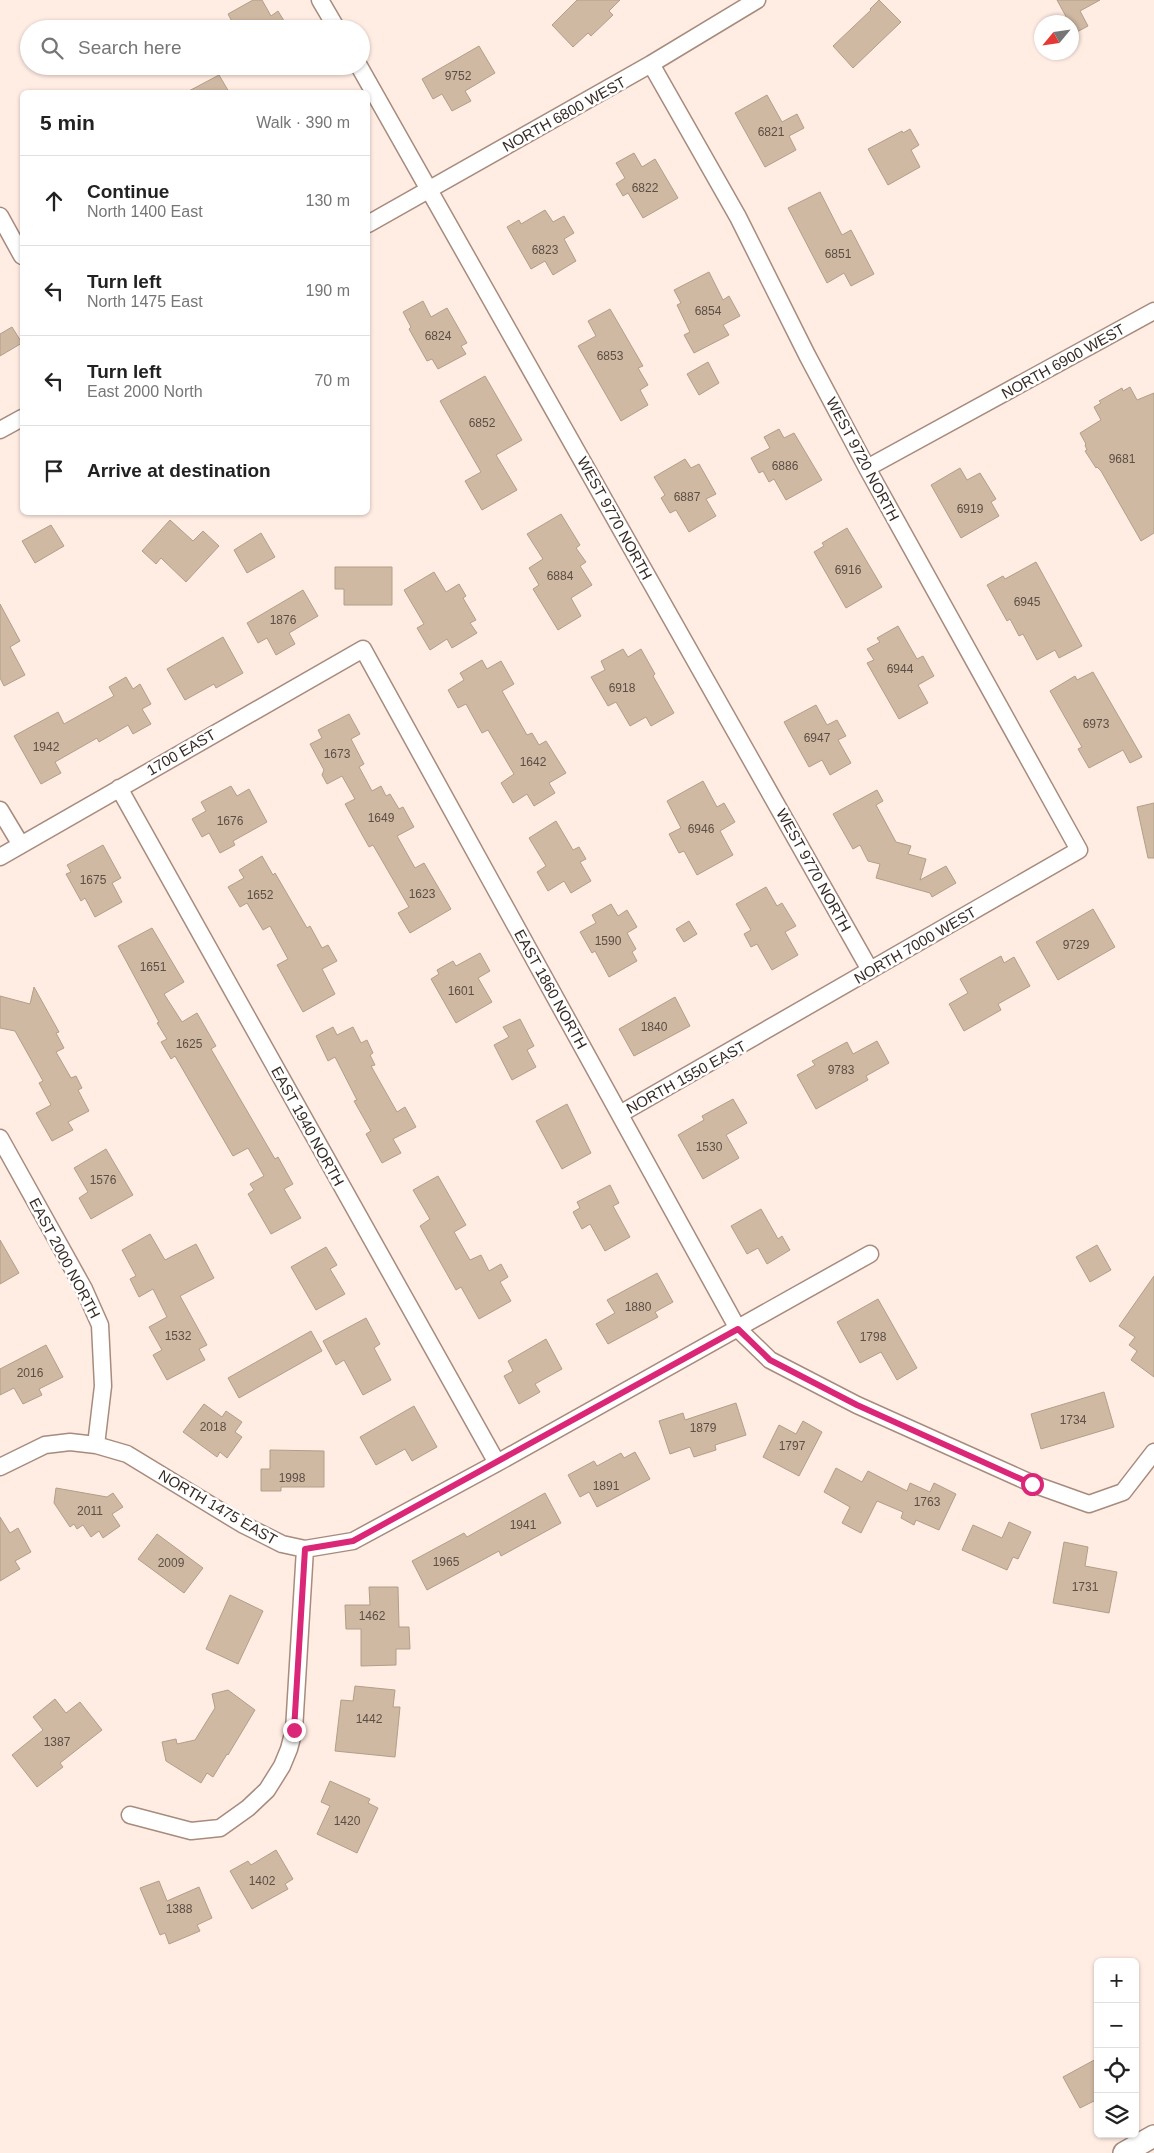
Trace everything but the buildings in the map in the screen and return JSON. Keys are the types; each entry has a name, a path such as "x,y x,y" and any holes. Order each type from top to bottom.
{"main road":[{"path":"1124,2153 1154,2136"}],"street":[{"path":"320,0 332,20"},
{"name":"NORTH 6800 WEST","path":"370,223 651,64 758,0"},
{"name":"WEST 9720 NORTH","path":"651,64 738,217 807,355 867,468 1079,850"},
{"name":"WEST 9770 NORTH","path":"363,75 430,189 870,970"},
{"path":"0,216 20,252"},
{"name":"NORTH 6900 WEST","path":"867,468 1154,311"},
{"path":"0,430 20,419"},
{"name":"1700 EAST","path":"0,856 363,649"},
{"name":"EAST 1860 NORTH","path":"363,649 738,1329 770,1360 857,1405 1032,1484 1089,1504 1123,1492 1154,1452"},
{"name":"EAST 1940 NORTH","path":"119,788 497,1463"},
{"path":"0,810 21,845"},
{"name":"NORTH 7000 WEST","path":"751,1040 1079,850"},
{"name":"NORTH 1550 EAST","path":"620,1114 751,1040"},
{"name":"EAST 2000 NORTH","path":"0,1138 84,1289 100,1325 103,1386 96,1445"},
{"name":"NORTH 1475 EAST","path":"96,1445 127,1454 242,1524 282,1544 305,1549 353,1541 497,1463 870,1254"},
{"path":"0,1467 45,1445 70,1442 96,1445"},
{"path":"130,1815 191,1831 220,1828 248,1808 272,1782 290,1749 294,1730 305,1549"}],"route":[{"path":"294,1730 305,1549 353,1541 738,1329 770,1360 857,1405 1032,1484"}]}
